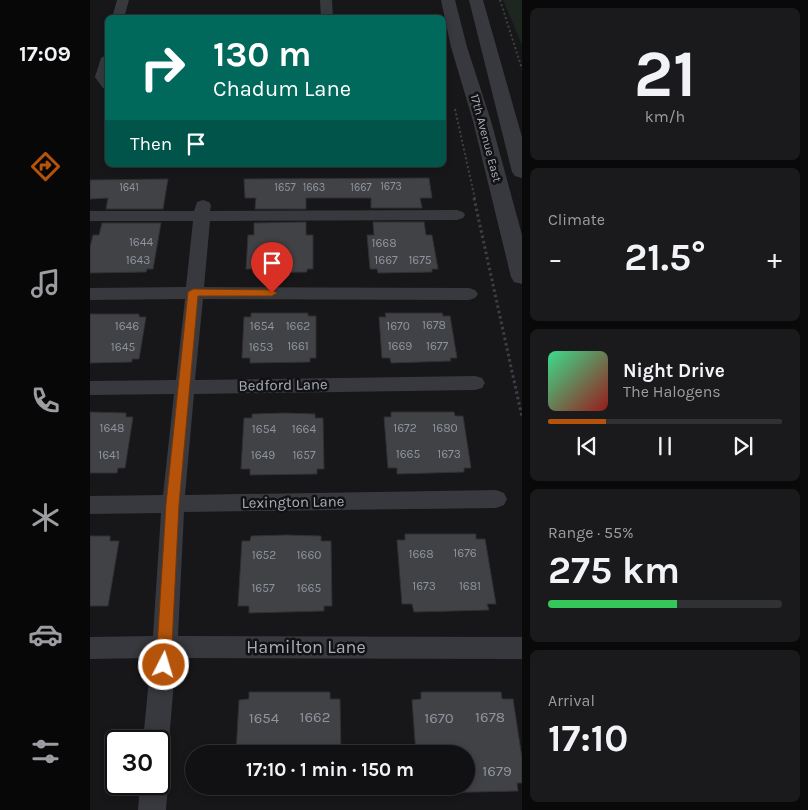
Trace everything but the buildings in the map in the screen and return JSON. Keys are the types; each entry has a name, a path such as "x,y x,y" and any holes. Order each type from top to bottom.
{"street":[{"path":"119,15 123,0"},
{"path":"326,0 327,15"},
{"name":"17th Avenue East","path":"448,0 459,47 482,121 522,277"},
{"name":"17th Avenue East","path":"476,0 522,172"},
{"path":"105,68 102,77 105,81"},
{"path":"157,730 165,647 172,504 202,210"},
{"path":"90,216 202,210 458,215"},
{"path":"90,294 193,292 469,294"},
{"name":"Bedford Lane","path":"90,388 475,383"},
{"name":"Lexington Lane","path":"90,506 496,499"},
{"name":"Hamilton Lane","path":"90,648 522,648"},
{"path":"152,810 153,795"}],"path":[{"path":"500,0 522,68"},
{"path":"454,108 522,417"}],"shaded area":[{"path":"503,0 522,0 522,45"}],"route":[{"path":"164,665 172,504 193,292 272,293"}]}
